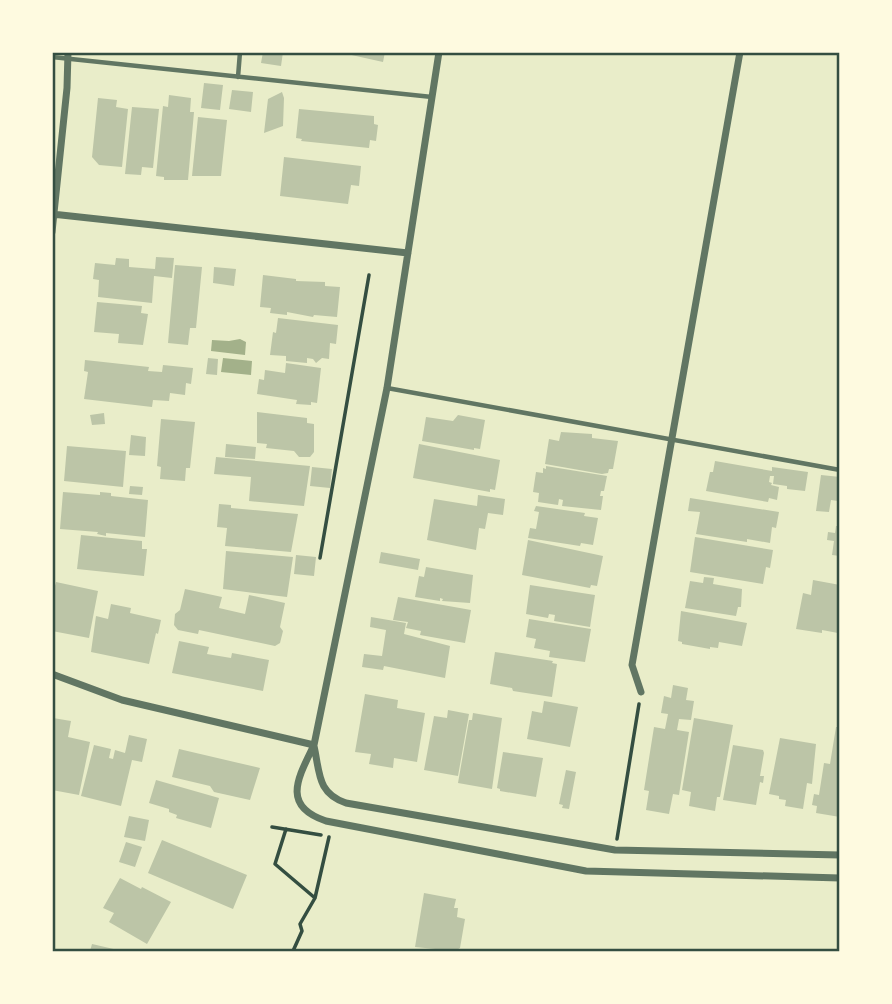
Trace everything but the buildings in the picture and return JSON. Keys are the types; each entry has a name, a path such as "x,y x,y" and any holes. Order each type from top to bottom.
{"street":[{"path":"439,52 387,388 314,745 299,775 300,804 309,816 326,821 586,871 839,878"},
{"path":"641,692 632,664 740,52"},
{"path":"52,232 68,55"},
{"path":"54,214 408,253"},
{"path":"52,674 122,700 314,745"},
{"path":"314,745 321,783 333,798 615,850 839,855"}],"lane":[{"path":"238,77 240,52"},
{"path":"52,57 68,55 238,77 432,97"},
{"path":"387,388 839,470"}],"path":[{"path":"320,558 369,275"},
{"path":"615,850 641,692"},
{"path":"272,827 286,830 275,864 315,898"},
{"path":"293,951 302,930 300,924 315,898 329,837"}],"shaded area":[{"path":"240,339 246,342 245,355 211,351 212,340"},
{"path":"223,358 252,361 251,375 221,372"}]}
